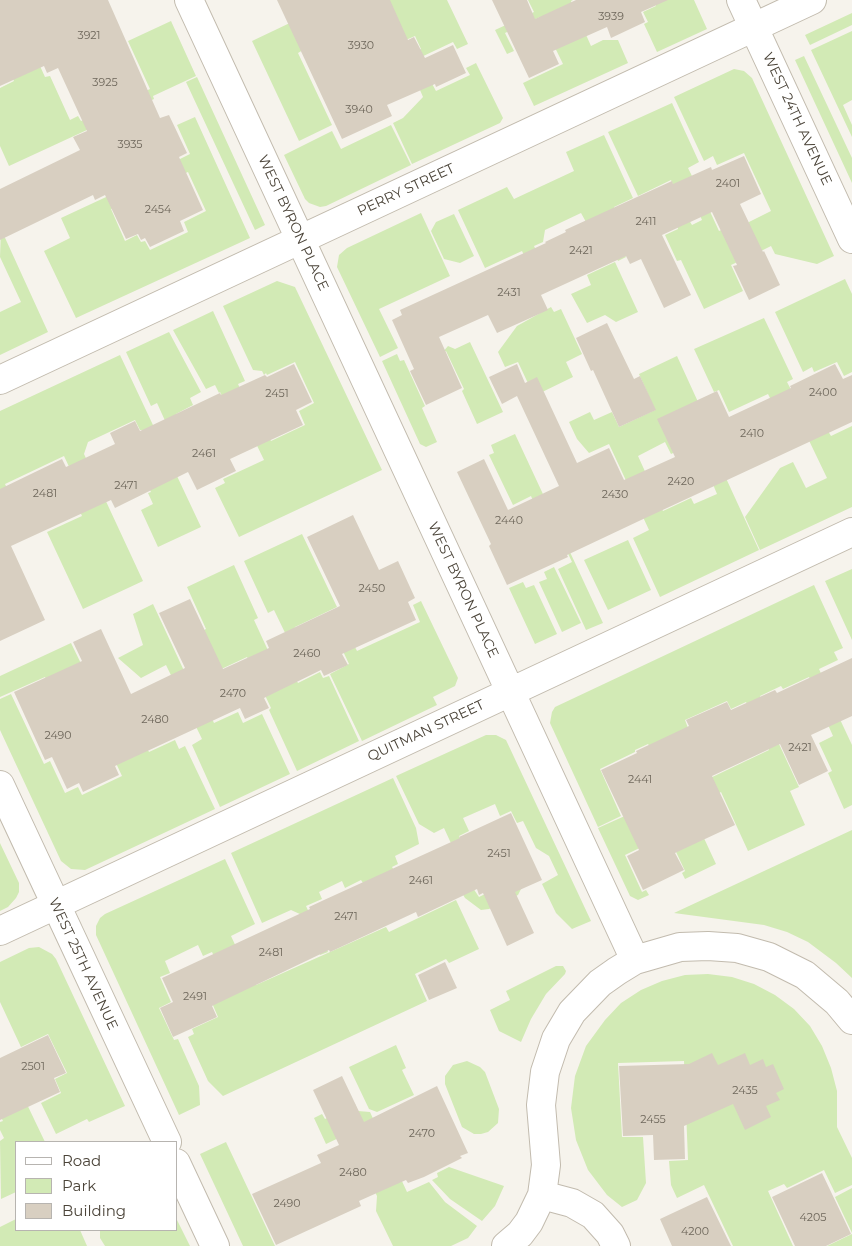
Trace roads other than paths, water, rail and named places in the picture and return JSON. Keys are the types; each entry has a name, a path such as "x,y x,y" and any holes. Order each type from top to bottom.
{"street":[{"name":"WEST BYRON PLACE","path":"189,0 635,960"},
{"name":"WEST 24TH AVENUE","path":"741,0 852,239"},
{"name":"PERRY STREET","path":"0,380 812,0"},
{"name":"QUITMAN STREET","path":"0,931 852,532"},
{"name":"WEST 25TH AVENUE","path":"0,785 167,1141"},
{"path":"506,1246 520,1234 529,1222 542,1195 546,1164 541,1105 545,1072 556,1039 572,1012 600,983 635,960 680,947 708,946 745,950 769,957 805,975 837,1002 852,1020"},
{"path":"178,1167 215,1246"},
{"path":"542,1195 572,1203 593,1216 610,1234 616,1246"}]}
